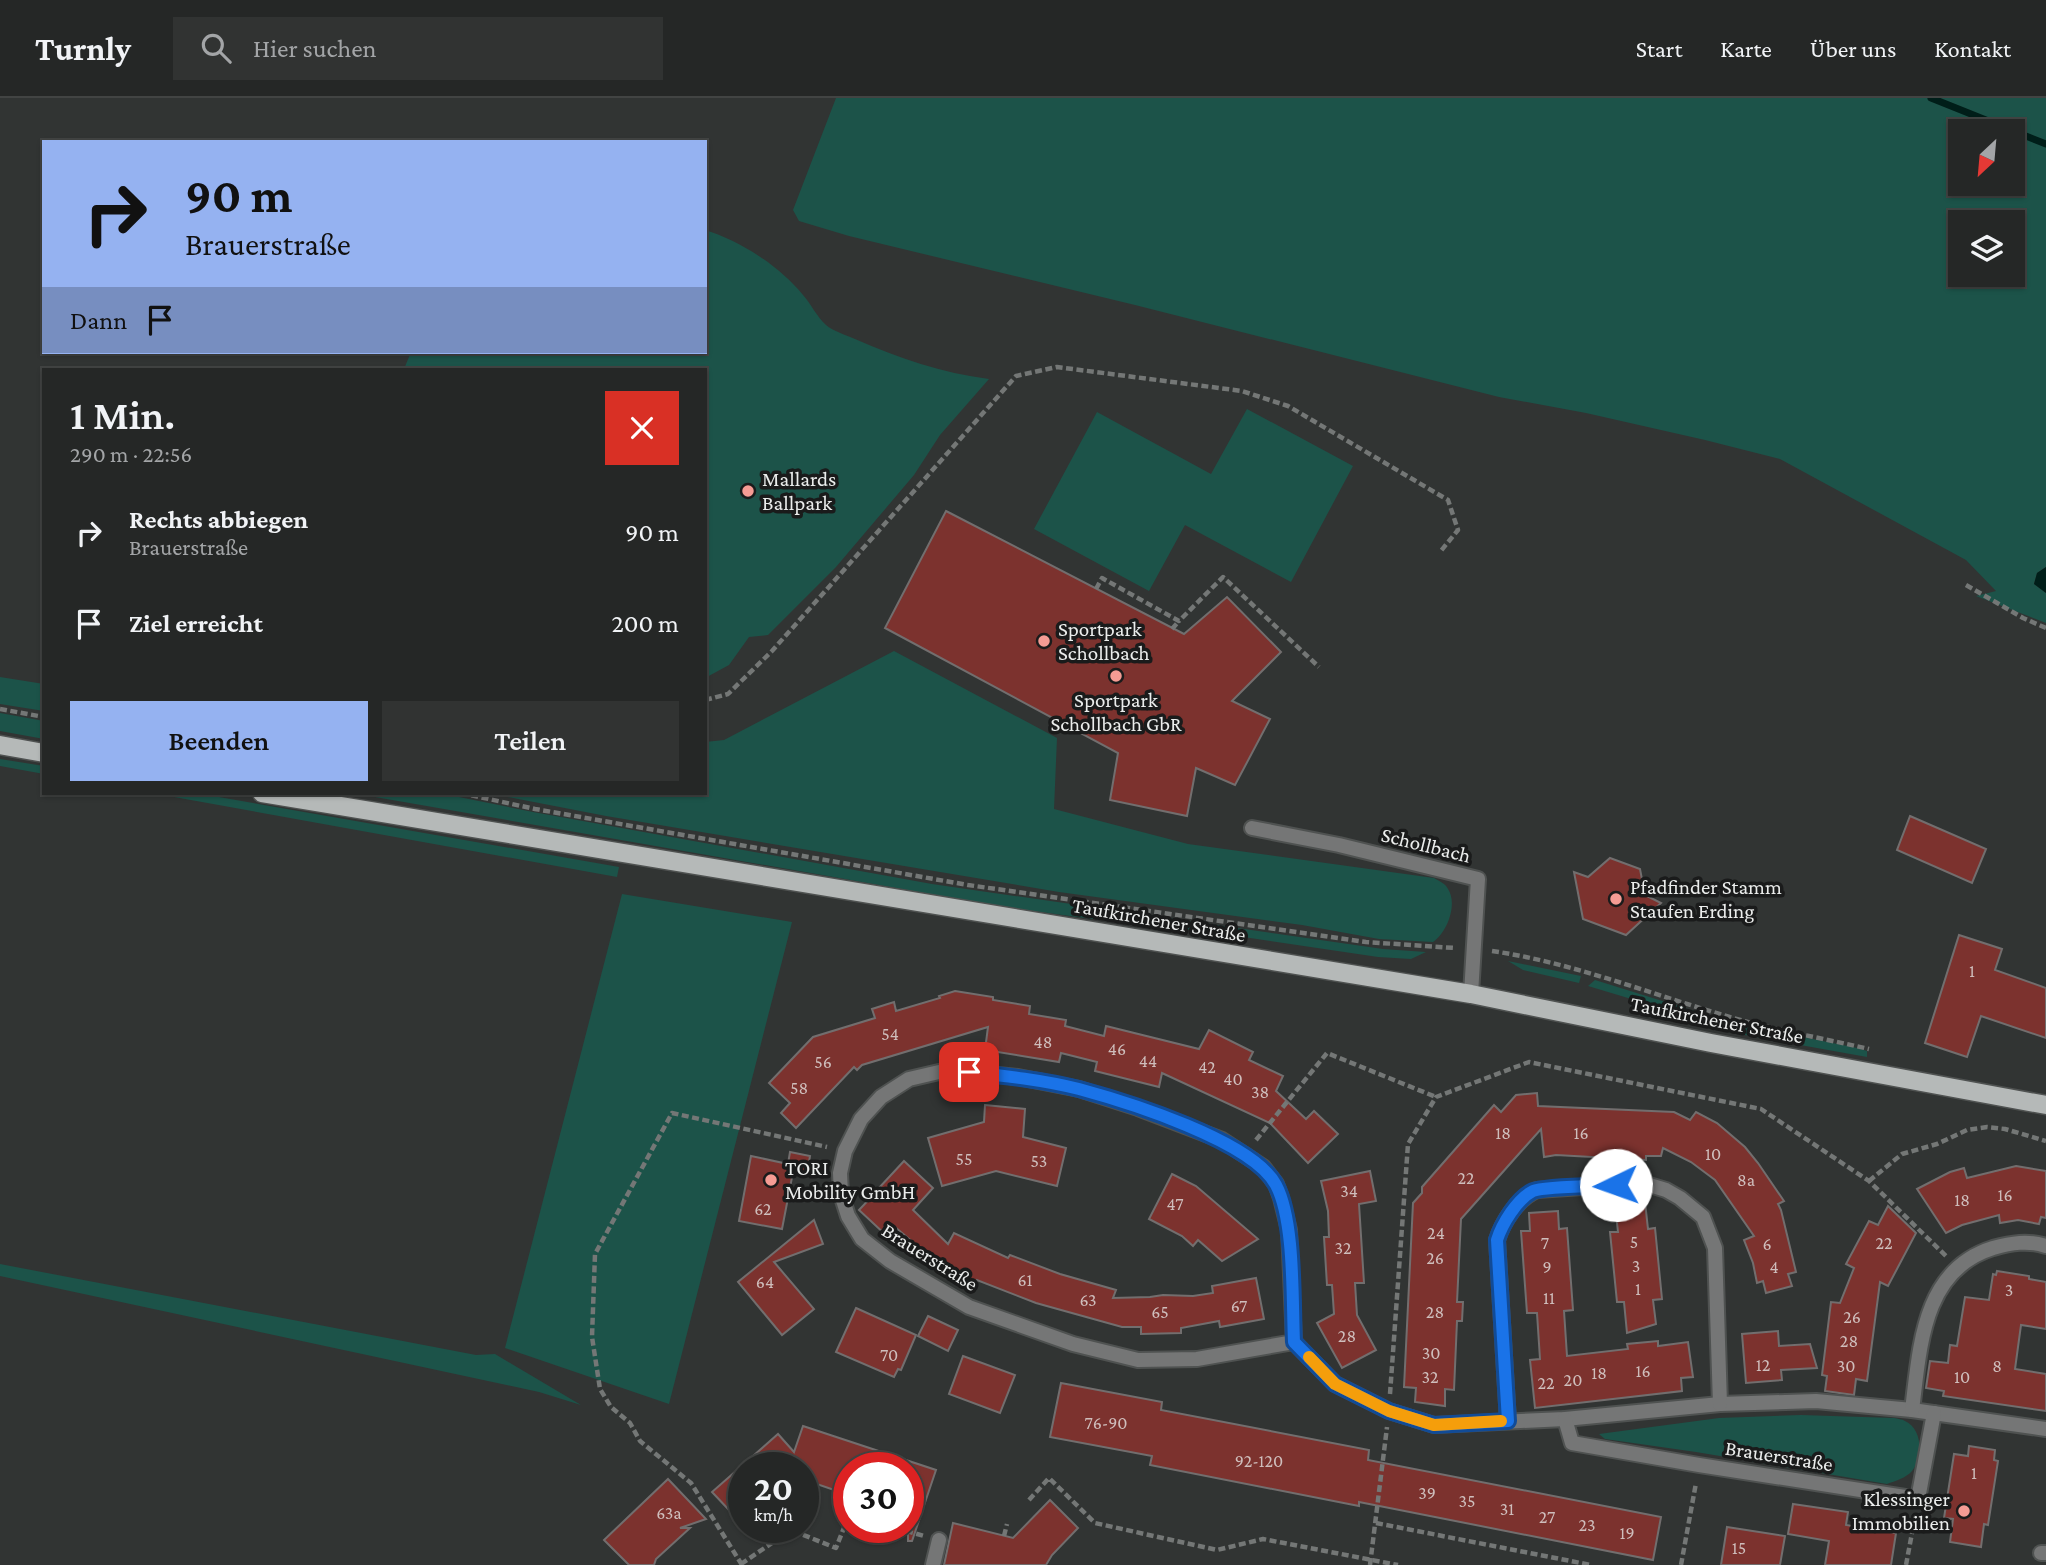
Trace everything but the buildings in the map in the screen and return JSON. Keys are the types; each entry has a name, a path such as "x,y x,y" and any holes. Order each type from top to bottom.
{"main road":[{"path":"0,745 42,753"},
{"name":"Taufkirchener Straße","path":"274,795 1471,994 1711,1043 2046,1105"}],"street":[{"name":"Schollbach","path":"1252,828 1339,845 1478,879 1471,994"},
{"name":"Brauerstraße","path":"1294,1342 1197,1359 1138,1360 1073,1344 969,1307 890,1261 862,1239 848,1216 841,1194 840,1173 845,1151 861,1119 881,1097 909,1079 939,1072 1018,1077 1079,1089 1222,1140 1263,1167 1276,1184 1281,1198 1289,1230 1294,1342 1335,1384 1389,1411 1434,1425 1565,1419 1720,1404 1816,1401 1912,1410 2046,1429"},
{"path":"1508,1421 1497,1240 1502,1225 1511,1213 1529,1194 1537,1190 1643,1183 1673,1194 1703,1217 1715,1248 1720,1404"},
{"path":"1912,1410 1920,1346 1943,1284 1957,1267 1976,1253 2004,1245 2031,1242 2046,1247"},
{"path":"1918,1499 1934,1413"},
{"name":"Brauerstraße","path":"1565,1419 1572,1443 1918,1499"},
{"path":"933,1565 939,1540"}],"path":[{"path":"707,699 728,694 772,651 1016,376 1057,367 1242,391 1289,407 1448,500 1458,530 1440,552"},
{"path":"1172,629 1223,577 1319,667"},
{"path":"1096,589 1102,578 1179,621"},
{"path":"1966,585 2046,628"},
{"path":"0,709 42,717"},
{"path":"470,795 535,809 968,885 1366,942 1472,949 1516,955 1619,982 1715,1013 1879,1051"},
{"path":"1245,1154 1327,1053 1436,1097"},
{"path":"1371,1562 1389,1411 1408,1144 1436,1097 1529,1062 1761,1109 1869,1181 1957,1267"},
{"path":"838,1543 836,1548 791,1530 741,1564 691,1483 640,1441 630,1423 611,1408 600,1389 593,1337 595,1254 673,1113 845,1151"},
{"path":"1869,1181 1902,1154 1937,1144 1968,1130 1987,1127 2005,1129 2046,1141"},
{"path":"1681,1565 1699,1465"},
{"path":"1029,1500 1049,1478 1095,1523 1217,1550 1264,1539 1371,1562 1398,1565"},
{"path":"1906,1565 1918,1499"},
{"path":"1376,1523 1591,1565"},
{"path":"1004,1536 1007,1524"},
{"path":"924,1536 939,1540"}],"shaded area":[{"path":"836,98 2046,98 2046,567 2037,573 2034,584 2046,593 2046,623 1976,596 1996,591 1966,560 1780,459 1586,413 1499,397 849,236 799,221 793,210"},
{"path":"707,231 746,248 783,274 832,329 921,364 989,379 940,435 914,475 836,567 768,635 749,637 729,665 707,677 707,368 404,368 410,354 707,354"},
{"path":"1247,409 1353,466 1291,582 1185,525 1149,591 1034,529 1097,412 1211,474"},
{"path":"2046,567 2046,593 2034,584 2037,573"},
{"path":"894,651 1057,738 1054,809 1188,844 1434,878 1446,886 1451,895 1450,918 1443,932 1433,942 1379,939 1302,925 1059,892 606,816 497,795 707,795 707,742 724,740"},
{"path":"0,677 42,684 42,711 0,704"},
{"path":"0,713 42,721 42,739 0,731"},
{"path":"0,759 42,766 42,774 0,766"},
{"path":"163,795 207,795 619,867 617,877"},
{"path":"363,795 449,795 932,884 1383,949 1426,952 1411,959 1378,957 1210,932 1005,907"},
{"path":"622,894 792,922 669,1404 505,1348"},
{"path":"1508,961 1581,976 1579,983 1523,970"},
{"path":"1595,980 1733,1023 1857,1048 1867,1051 1867,1057 1723,1031 1588,986"},
{"path":"0,1264 476,1355 495,1354 581,1405 539,1392 0,1276"},
{"path":"1801,1415 1904,1420 1911,1425 1918,1437 1916,1465 1907,1476 1887,1484 1605,1439 1599,1434 1719,1418"}],"waterway":[{"path":"1931,98 2046,144"}],"slow traffic":[{"path":"1309,1357 1335,1384 1389,1411 1434,1425 1501,1421"}],"place":[{"name":"Mallards Ballpark","path":"748,491"},
{"name":"Sportpark Schollbach","path":"1044,641"},
{"name":"Sportpark Schollbach GbR","path":"1116,676"},
{"name":"Pfadfinder Stamm Staufen Erding","path":"1616,899"},
{"name":"TORI Mobility GmbH","path":"771,1180"},
{"name":"Klessinger Immobilien","path":"1964,1511"}],"route":[{"path":"969,1072 1018,1077 1079,1089 1138,1108 1222,1140 1263,1167 1276,1184 1289,1230 1294,1342 1335,1384 1389,1411 1434,1425 1508,1421 1497,1240 1502,1225 1534,1191 1616,1185"}]}
